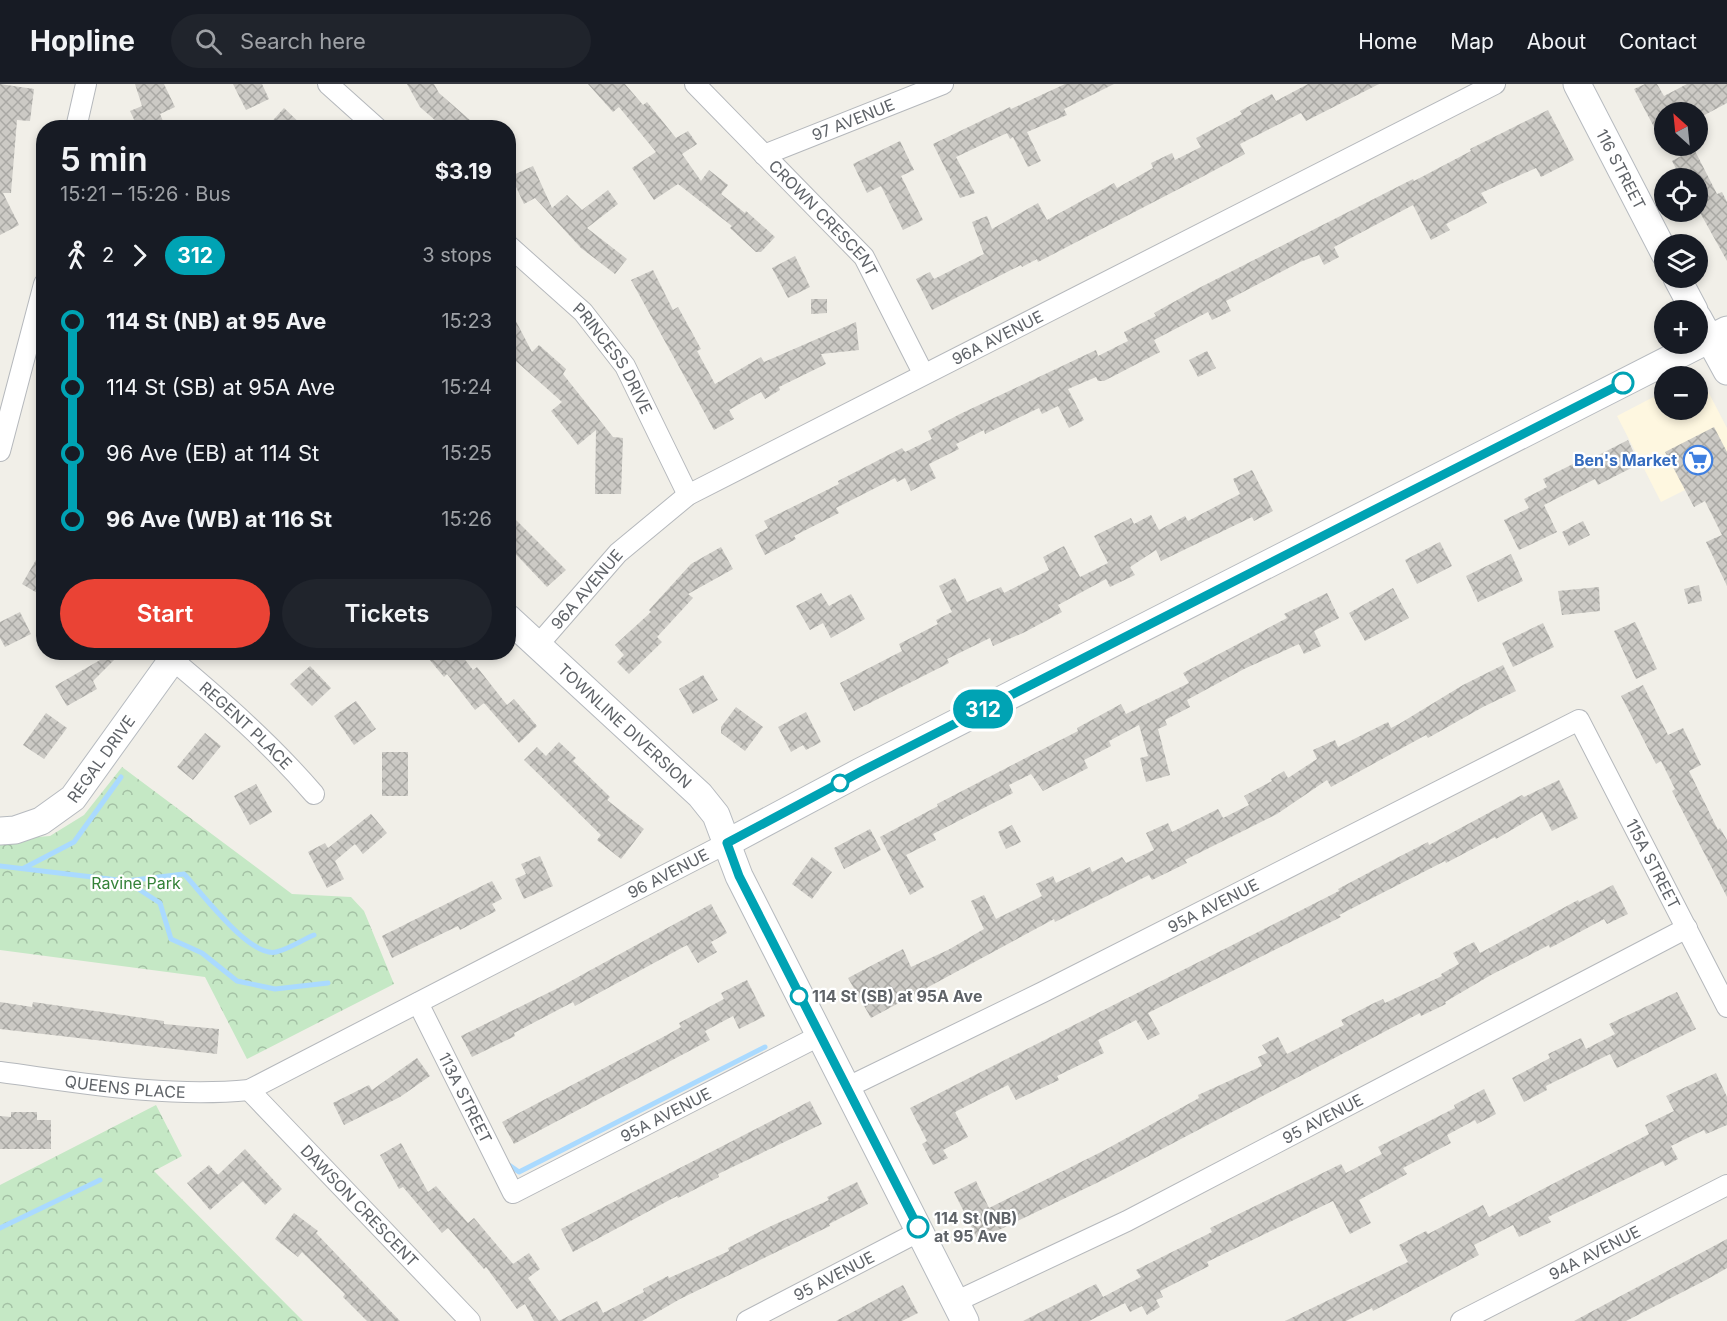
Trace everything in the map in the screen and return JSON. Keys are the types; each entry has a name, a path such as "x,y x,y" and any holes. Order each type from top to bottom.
{"street":[{"path":"78,120 86,84"},
{"path":"328,84 367,120"},
{"name":"CROWN CRESCENT","path":"695,84 864,257 923,373"},
{"name":"97 AVENUE","path":"764,155 943,84"},
{"name":"96A AVENUE","path":"538,645 618,553 688,495 923,373 1495,84"},
{"name":"116 STREET","path":"1576,84 1655,234"},
{"name":"PRINCESS DRIVE","path":"516,252 583,312 625,366 688,495"},
{"path":"0,452 36,315"},
{"path":"1712,329 1727,371"},
{"name":"96 AVENUE","path":"249,1090 1712,329"},
{"name":"TOWNLINE DIVERSION","path":"516,625 700,795 716,814 739,876 960,1312"},
{"name":"REGAL DRIVE","path":"0,831 15,830 41,821 73,798 173,660"},
{"name":"REGENT PLACE","path":"180,660 283,757 314,794"},
{"name":"115A STREET","path":"1579,720 1727,1007"},
{"name":"95A AVENUE","path":"846,1088 1043,992 1579,720"},
{"name":"95 AVENUE","path":"960,1312 1127,1221 1687,928"},
{"name":"113A STREET","path":"418,1003 513,1193"},
{"name":"95A AVENUE","path":"513,1193 819,1036"},
{"name":"QUEENS PLACE","path":"0,1072 157,1092 216,1093 249,1090"},
{"name":"DAWSON CRESCENT","path":"249,1090 470,1321"},
{"name":"94A AVENUE","path":"1461,1321 1727,1185"},
{"name":"95 AVENUE","path":"747,1321 920,1231"}],"shaded area":[{"path":"1708,391 1727,428 1727,469 1661,502 1617,416 1654,397 1654,420 1708,420"}],"green space":[{"name":"Ravine Park","path":"122,767 292,894 351,897 364,911 394,984 247,1059 205,977 0,950 0,840 50,836 84,815"},
{"path":"156,1105 182,1156 154,1171 303,1321 0,1321 0,1185"}],"building":[{"path":"0,84 34,89 30,121 17,120 11,193 3,193 19,225 0,235"},
{"path":"135,84 164,84 175,107 160,114 163,120 134,120 130,111 142,106"},
{"path":"233,84 262,84 269,99 246,110"},
{"path":"407,84 434,84 439,93 470,120 435,120 420,107"},
{"path":"588,84 625,84 643,105 647,102 676,138 688,131 697,144 682,154 701,181 709,170 728,185 721,194 745,213 746,211 775,237 761,252 756,252 730,228 732,226 678,184 654,200 632,168 656,152 619,107 613,112"},
{"path":"1065,84 1114,84 1064,109 1067,115 1027,132 1041,161 1028,167 1013,137 1010,139 1007,133 956,157 975,193 960,198 933,144 1010,107 1011,109"},
{"path":"1308,84 1379,84 1306,121 1301,113 1240,144 1245,154 1038,262 1037,259 1022,267 1021,265 932,310 916,279 930,272 934,279 984,254 972,222 987,216 992,229 1038,203 1047,220 1114,183 1117,188 1153,168 1151,163 1172,153 1175,160 1201,147 1196,138 1242,114 1240,111 1272,94 1276,101"},
{"path":"1645,84 1657,84 1664,96 1687,84 1727,84 1727,103 1708,113 1708,102 1654,102 1654,127 1634,89"},
{"path":"284,108 297,120 273,120"},
{"path":"1548,110 1574,160 1541,177 1536,168 1481,193 1487,203 1446,224 1450,230 1431,240 1413,205 1334,247 1339,257 1324,265 1319,255 1300,262 1226,301 1231,311 1212,320 1208,312 1154,340 1160,352 1104,381 1098,381 1096,377 1068,389 1084,420 1069,428 1058,406 1042,414 1039,408 985,434 984,430 956,444 959,449 929,464 936,478 911,491 905,478 897,482 895,478 836,508 839,513 794,536 796,539 765,555 755,535 768,528 764,521 839,484 838,481 902,448 905,452 932,439 928,431 960,414 1096,350 1098,356 1128,341 1124,332 1156,316 1154,313 1197,289 1413,179 1414,181 1471,151 1470,149"},
{"path":"900,141 914,170 901,176 923,220 903,230 881,186 867,193 853,164"},
{"path":"1681,156 1698,156 1704,168 1676,168 1672,161"},
{"path":"533,166 552,208 567,195 582,210 608,190 618,204 587,228 627,259 615,274 581,248 535,198 524,204 516,187 516,174"},
{"path":"1708,176 1717,194 1722,192 1727,202 1727,261 1705,222 1708,222"},
{"path":"795,256 810,287 788,298 772,268"},
{"path":"653,270 673,310 678,307 701,349 697,351 715,384 761,357 764,362 856,322 859,350 821,354 826,364 779,387 780,390 765,399 761,392 729,410 734,419 714,430 631,280"},
{"path":"811,299 827,299 827,313 811,314"},
{"path":"516,321 532,352 539,345 566,369 563,374 613,437 623,438 621,494 595,494 596,430 578,445 551,411 562,402 516,361"},
{"path":"1207,351 1216,368 1198,377 1189,360"},
{"path":"1714,427 1727,452 1727,586 1706,542 1722,535 1705,501 1694,507 1665,452"},
{"path":"1628,440 1639,464 1598,485 1595,479 1544,505 1557,532 1519,550 1504,520 1529,508 1524,499 1547,487 1543,479 1577,462 1579,465"},
{"path":"1252,470 1273,511 1254,521 1252,517 1161,561 1156,550 1130,567 1135,575 1110,587 1106,579 1058,605 1062,612 1025,632 993,646 990,638 947,659 949,663 854,711 840,683 902,651 899,644 938,624 936,620 952,612 939,586 955,578 967,602 1001,587 1004,593 1049,570 1043,557 1064,546 1080,577 1108,563 1094,536 1131,518 1134,524 1151,515 1159,530 1185,516 1188,521 1240,494 1233,479"},
{"path":"516,520 566,570 547,587 516,554"},
{"path":"1583,521 1590,535 1569,546 1562,532"},
{"path":"1440,542 1452,566 1417,584 1405,560"},
{"path":"721,547 733,569 688,594 693,598 657,637 662,642 629,674 617,662 624,655 615,645 651,612 649,610 691,564"},
{"path":"1511,554 1523,581 1478,602 1466,576"},
{"path":"36,560 36,592 22,584"},
{"path":"1699,585 1702,601 1688,604 1684,589"},
{"path":"1599,587 1600,611 1562,615 1558,591"},
{"path":"1393,588 1409,618 1365,641 1349,613"},
{"path":"821,593 829,606 851,594 865,619 831,638 823,623 810,630 796,606"},
{"path":"1327,593 1339,618 1314,631 1321,646 1304,654 1299,644 1244,669 1187,700 1190,707 1165,720 1167,725 1158,729 1170,775 1146,782 1140,758 1148,756 1139,725 1109,741 1111,746 1084,760 1088,768 1043,791 1031,774 1009,785 1013,793 933,834 936,840 906,855 924,887 910,895 880,837 938,806 937,804 1078,731 1077,728 1121,704 1126,714 1189,683 1183,673 1287,618 1284,614"},
{"path":"20,612 31,634 5,647 0,638 0,622"},
{"path":"1635,622 1657,669 1636,679 1614,631"},
{"path":"1543,623 1554,647 1513,667 1502,643"},
{"path":"100,660 114,660 93,681 97,689 67,706 55,686"},
{"path":"430,660 465,660 473,670 477,667 507,705 514,699 537,726 519,743 484,703 475,710 447,674 444,677"},
{"path":"1503,665 1516,691 1428,738 1426,735 1331,787 1327,780 1277,814 1185,860 1187,863 1152,880 1149,875 1055,922 1054,919 871,1018 848,978 903,949 911,967 948,950 984,929 971,901 984,895 996,919 1042,896 1036,884 1053,876 1056,883 1090,867 1092,872 1122,857 1126,863 1154,850 1146,833 1168,823 1172,832 1218,809 1223,818 1249,805 1244,796 1272,781 1271,779 1284,771 1288,778 1317,759 1313,750 1335,740 1338,747 1388,722 1391,728 1463,685"},
{"path":"310,666 331,688 312,706 290,684"},
{"path":"703,675 718,700 693,714 679,689"},
{"path":"1643,685 1668,735 1683,728 1701,765 1689,771 1718,830 1720,828 1727,840 1727,897 1672,791 1675,789 1661,761 1656,764 1621,696"},
{"path":"356,701 376,729 354,745 334,716"},
{"path":"736,707 763,727 745,751 721,733 721,727"},
{"path":"806,712 821,742 806,750 803,745 791,752 778,727"},
{"path":"46,713 67,728 44,759 23,745"},
{"path":"205,733 221,746 193,780 177,767"},
{"path":"559,742 576,758 573,761 610,797 607,800 644,829 621,859 597,840 601,835 524,760 537,747 546,756"},
{"path":"382,752 408,752 408,796 382,796"},
{"path":"1559,780 1578,818 1552,831 1542,812 1496,839 1495,837 1446,863 1445,861 1339,915 1341,917 1148,1013 1160,1034 1148,1040 1136,1020 1098,1040 1104,1053 1057,1076 1059,1080 1016,1100 1008,1085 955,1112 968,1137 943,1150 948,1158 933,1165 922,1144 927,1141 910,1108 1339,891 1338,889 1428,842 1429,845 1522,795 1524,797"},
{"path":"256,784 272,812 250,825 234,796"},
{"path":"371,814 387,833 363,854 355,844 335,861 344,879 327,888 308,852 325,843 328,848"},
{"path":"1012,825 1021,842 1006,849 998,832"},
{"path":"870,829 881,850 844,869 834,848"},
{"path":"540,856 553,886 524,899 515,879 526,874 521,864"},
{"path":"812,857 832,872 812,899 792,884"},
{"path":"492,881 502,899 492,904 496,911 460,930 458,926 392,958 382,936"},
{"path":"1613,885 1628,914 1607,924 1604,919 1550,948 1549,945 1491,975 1445,1002 1446,1004 1421,1016 1420,1013 1107,1178 978,1240 954,1192 976,1181 989,1208 1103,1151 1199,1098 1198,1095 1262,1066 1258,1057 1267,1053 1262,1045 1278,1037 1287,1054 1344,1025 1341,1020 1374,1003 1383,999 1385,1003 1442,976 1441,974 1459,964 1453,953 1474,942 1480,953 1578,900 1579,902"},
{"path":"711,904 727,933 711,942 717,952 698,963 687,945 575,1006 573,1002 514,1033 515,1036 472,1057 461,1036 558,988"},
{"path":"747,980 765,1016 739,1029 733,1016 705,1031 710,1040 514,1144 502,1122 681,1027 679,1023 724,999 721,993"},
{"path":"1677,992 1696,1029 1617,1068 1610,1054 1546,1086 1547,1090 1524,1102 1512,1078 1550,1058 1548,1054 1581,1038 1586,1049 1615,1034 1609,1024"},
{"path":"0,1002 32,1007 33,1002 164,1021 164,1024 219,1029 217,1054 0,1029"},
{"path":"417,1058 430,1076 400,1097 344,1125 333,1103 369,1085 372,1090"},
{"path":"1716,1073 1727,1097 1727,1125 1706,1134 1704,1130 1671,1146 1678,1159 1665,1166 1663,1161 1548,1217 1551,1222 1519,1237 1513,1225 1474,1245 1479,1255 1373,1311 1372,1308 1346,1321 1285,1321 1408,1262 1399,1245 1426,1231 1428,1234 1483,1205 1489,1217 1649,1134 1645,1125 1674,1111 1666,1096"},
{"path":"1484,1089 1496,1114 1477,1124 1475,1120 1447,1135 1451,1143 1403,1168 1407,1174 1359,1200 1371,1223 1350,1234 1333,1201 1207,1262 1209,1266 1160,1291 1163,1297 1156,1300 1160,1307 1147,1315 1142,1306 1130,1312 1125,1303 1089,1321 1023,1321 1096,1284 1103,1297 1141,1277 1136,1270 1212,1232 1210,1228 1341,1164 1346,1173 1382,1154 1378,1147 1455,1108 1454,1105"},
{"path":"810,1101 822,1124 718,1174 719,1177 678,1198 677,1196 573,1252 561,1229"},
{"path":"11,1112 37,1112 37,1120 51,1120 51,1149 0,1149 0,1116 11,1117"},
{"path":"401,1143 428,1192 436,1186 468,1223 474,1218 513,1264 529,1253 540,1269 528,1278 559,1321 534,1321 525,1304 517,1309 486,1267 484,1269 448,1228 442,1233 403,1187 399,1189 380,1155"},
{"path":"245,1149 282,1189 265,1205 243,1181 210,1210 187,1183 209,1165 218,1175"},
{"path":"857,1182 868,1204 829,1224 830,1226 680,1299 642,1321 559,1321 597,1301 603,1313 644,1292 643,1289 668,1276 669,1278 729,1251 728,1248 769,1227 829,1200 827,1197"},
{"path":"294,1213 318,1231 316,1233 400,1321 367,1321 343,1297 345,1294 302,1252 298,1257 275,1239"},
{"path":"1727,1239 1727,1268 1706,1280 1626,1321 1574,1321"},
{"path":"903,1285 918,1313 902,1321 836,1321"}],"waterway":[{"path":"24,868 74,842 121,777"},
{"path":"0,866 126,881 184,874 240,935 265,951 281,951 314,935"},
{"path":"126,881 160,903 171,939 202,953 237,981 275,989 328,983"},
{"path":"509,1165 519,1172 765,1047"},
{"path":"0,1228 100,1180"}],"bus line":[{"name":"312","path":"918,1227 739,876 727,843 860,772 1623,383"}],"place":[{"name":"Ben's Market","path":"1698,460"},
{"name":"114 St (SB) at 95A Ave","path":"799,996"},
{"name":"114 St (NB) at 95 Ave","path":"918,1227"}]}
